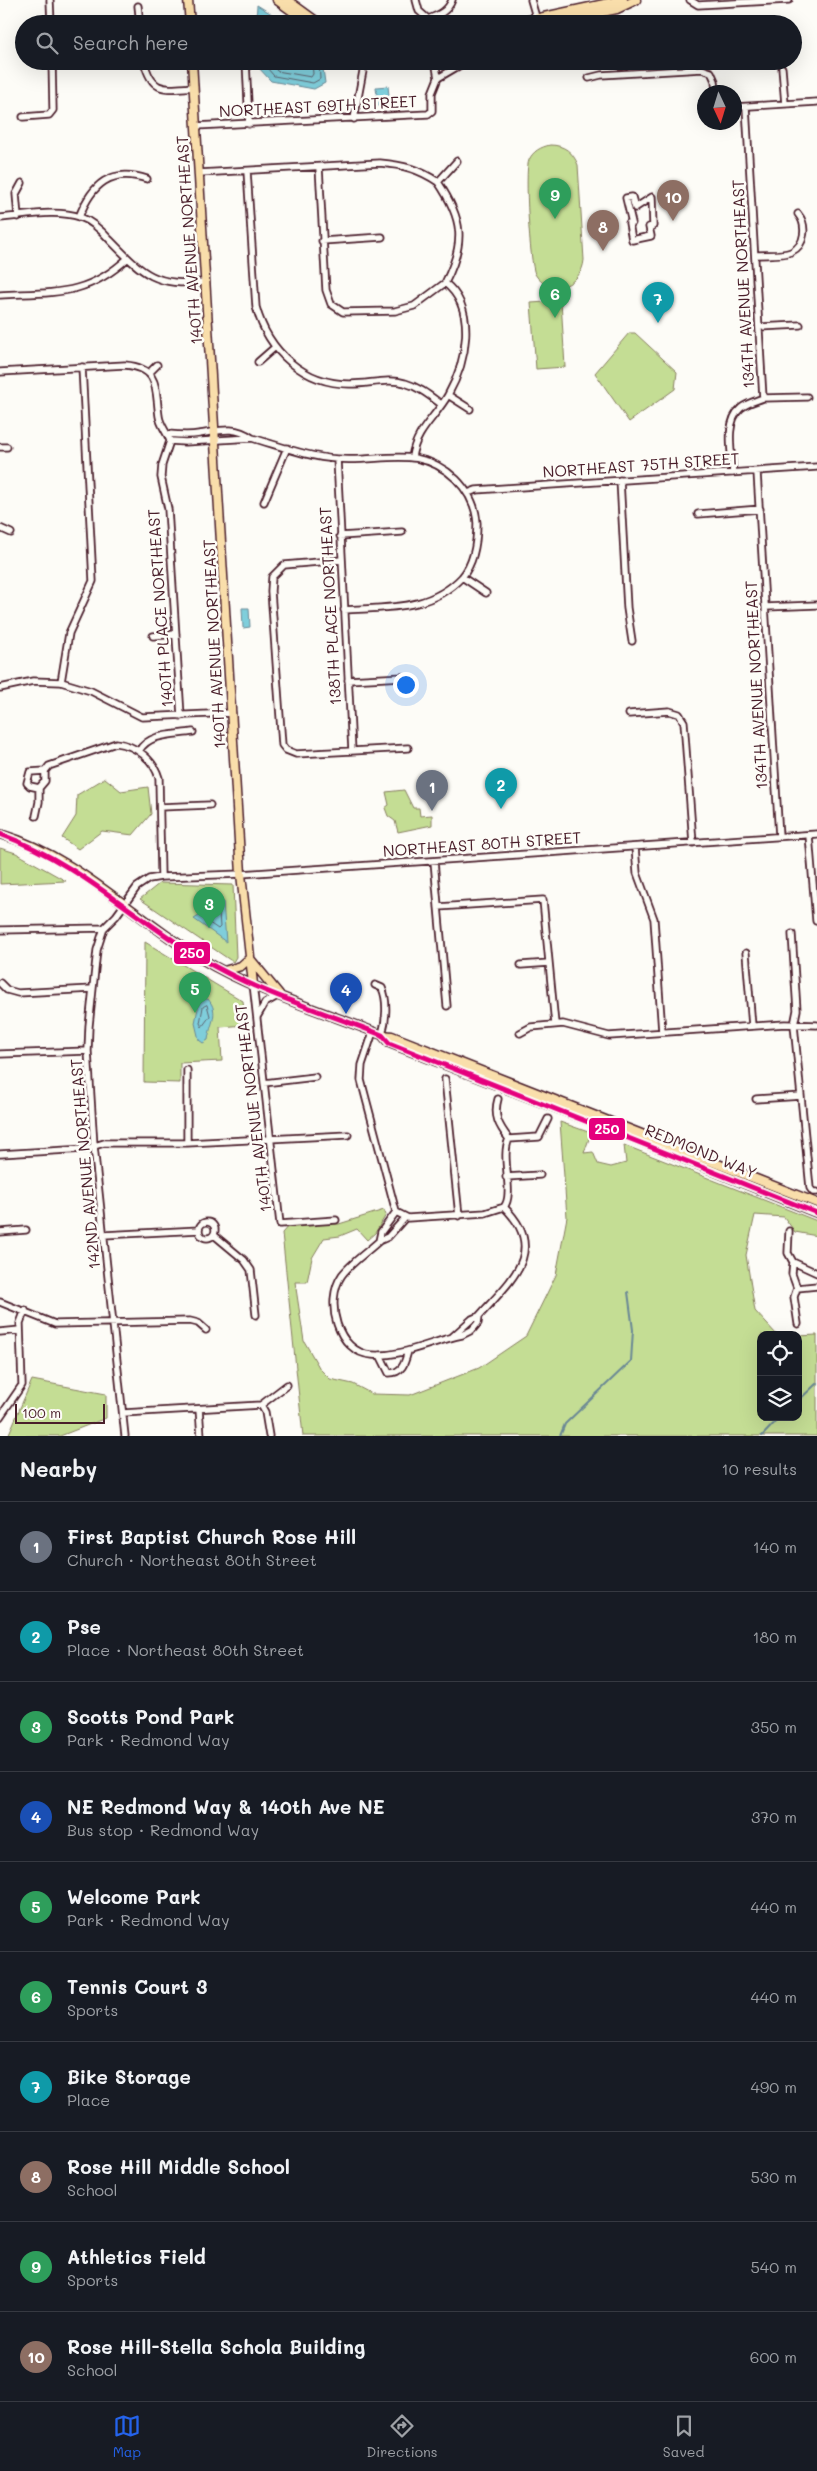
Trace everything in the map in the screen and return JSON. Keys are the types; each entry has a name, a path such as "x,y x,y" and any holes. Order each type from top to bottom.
{"main road":[{"path":"188,0 189,15"},
{"path":"277,0 298,15"},
{"path":"286,0 307,15"},
{"path":"565,15 622,0"},
{"path":"581,15 617,9 632,1"},
{"name":"140TH AVENUE NORTHEAST","path":"193,70 241,874 253,984"},
{"name":"REDMOND WAY","path":"0,834 28,844 52,857 124,904 198,957 224,971 373,1032 392,1036 817,1203"},
{"path":"224,971 240,966 250,958 279,995"},
{"name":"REDMOND WAY","path":"382,1035 388,1043 618,1132 817,1213"}],"street":[{"path":"50,0 51,15"},
{"path":"416,0 419,11 423,15"},
{"path":"438,15 450,7 452,0"},
{"path":"531,0 536,15"},
{"path":"690,0 698,5 789,0"},
{"path":"138,6 139,15"},
{"path":"23,117 49,115 52,110 52,70"},
{"path":"146,70 156,86 161,88 194,87"},
{"path":"246,70 249,124"},
{"path":"437,70 438,78 452,70"},
{"path":"589,78 601,75 702,70 711,72 715,85"},
{"path":"782,70 785,104"},
{"path":"354,119 363,71"},
{"name":"NORTHEAST 69TH STREET","path":"196,126 428,114 432,111 432,93 438,78"},
{"path":"742,106 817,102"},
{"name":"134TH AVENUE NORTHEAST","path":"734,473 731,440 732,424 740,409 763,398 746,106"},
{"path":"438,182 458,161"},
{"path":"199,173 380,163 417,169 438,182 451,201 460,227 458,254 445,282 414,306 395,311 343,312 331,304 328,299 322,241 319,167"},
{"path":"247,171 256,307 260,322 274,348 292,364 320,379 351,384 403,382 416,386 442,404"},
{"path":"79,217 87,198 102,183 111,178 132,174 147,179"},
{"path":"18,217 16,194 22,183"},
{"path":"632,197 635,208 652,197 653,226 649,227 651,236 632,240 629,223 632,223 626,198 632,197"},
{"path":"0,218 59,214 79,217 103,232 128,258 157,280 170,283 206,282"},
{"path":"756,255 791,252 798,246 804,231 803,220 798,214"},
{"path":"322,241 382,237"},
{"path":"0,294 65,291 84,287 111,274 128,258"},
{"path":"412,457 414,444 422,428 448,395 464,350 464,312 458,296 445,282"},
{"path":"759,327 800,325"},
{"path":"258,362 274,348"},
{"path":"0,372 125,365 144,369 149,373 157,390 159,417 170,441 185,442 252,438 336,459 412,457 435,463 446,470 468,493 477,519 477,532 471,561 462,577 432,600 419,604 344,610"},
{"path":"149,373 157,365"},
{"path":"61,682 69,634 93,581 82,367"},
{"path":"448,395 470,409"},
{"path":"763,398 807,397"},
{"path":"168,434 200,434 214,430 235,430 244,432 252,438"},
{"name":"140TH PLACE NORTHEAST","path":"170,441 162,465 161,477 168,509 181,716"},
{"path":"264,502 287,448"},
{"name":"138TH PLACE NORTHEAST","path":"336,459 352,751"},
{"name":"NORTHEAST 75TH STREET","path":"468,493 476,490 817,468"},
{"name":"134TH AVENUE NORTHEAST","path":"757,472 779,837"},
{"path":"620,480 627,608 632,641"},
{"path":"698,514 760,509"},
{"path":"0,528 11,534"},
{"path":"340,536 402,532"},
{"path":"342,560 284,565 275,572 271,583 280,739 286,750 296,754 408,748"},
{"path":"462,577 486,593"},
{"path":"766,607 817,605"},
{"path":"153,636 176,634"},
{"path":"348,680 403,676"},
{"path":"0,688 33,681 61,682 91,691 142,717 232,713"},
{"path":"629,714 669,711 679,714 684,722 694,843"},
{"path":"139,751 144,743 152,738 193,732"},
{"path":"39,788 27,783 28,775 36,770 44,771 50,766 116,743 128,745 139,751 156,768 159,778 161,877"},
{"path":"36,816 39,788 45,781 44,771"},
{"path":"160,807 210,805"},
{"name":"NORTHEAST 80TH STREET","path":"149,879 817,834"},
{"path":"809,835 816,921"},
{"path":"635,847 637,873 654,919 662,1032"},
{"path":"434,861 447,1006"},
{"name":"142ND AVENUE NORTHEAST","path":"125,1436 94,1146 88,1051 92,989 97,950 104,928 116,916 137,887 149,879"},
{"path":"438,907 543,900 554,1024"},
{"path":"0,930 104,928"},
{"path":"792,934 797,1010 794,1026 810,1188 815,1192"},
{"path":"746,953 752,1026"},
{"path":"521,966 549,963"},
{"path":"0,983 7,990 18,993 92,989"},
{"name":"140TH AVENUE NORTHEAST","path":"253,984 280,1224 336,1220"},
{"path":"375,985 382,988 385,994 386,1024 382,1035"},
{"path":"256,1019 265,1003 279,995"},
{"path":"520,1033 531,1027 554,1024 574,1026 600,1036 752,1026 817,1025"},
{"path":"373,1032 362,1065 362,1080 396,1212 404,1218 459,1216 485,1213 504,1207 508,1198 505,1147 509,1139"},
{"path":"0,1054 88,1051"},
{"path":"187,1070 187,1143"},
{"path":"264,1083 315,1077"},
{"path":"444,1079 459,1216"},
{"path":"756,1099 801,1096"},
{"path":"498,1099 495,1112 497,1121 509,1139"},
{"path":"509,1139 539,1137 548,1119"},
{"path":"0,1154 85,1149 104,1144 187,1143 348,1135"},
{"path":"506,1177 540,1175"},
{"path":"404,1218 388,1237 379,1241 342,1275 335,1294 337,1325 350,1346 369,1355 408,1351 472,1330 478,1323 479,1316 514,1277 520,1268 524,1254 523,1235 519,1225 504,1207"},
{"path":"379,1241 381,1232 396,1212"},
{"path":"199,1230 201,1225 209,1222 215,1227 214,1235"},
{"path":"0,1232 26,1230"},
{"path":"104,1235 199,1230"},
{"path":"199,1230 205,1238 214,1235"},
{"path":"789,1231 788,1252 794,1262 817,1273"},
{"path":"214,1235 244,1260 251,1270 256,1314"},
{"path":"794,1262 792,1274 797,1288 794,1297 798,1324"},
{"path":"797,1288 817,1286"},
{"path":"0,1302 25,1310 47,1323 190,1321 198,1323 206,1330"},
{"path":"0,1417 22,1385 20,1330 21,1319 25,1310"},
{"path":"0,1332 20,1330"},
{"path":"380,1355 389,1373 394,1373 403,1368 408,1351"},
{"path":"123,1413 261,1405 287,1386"},
{"path":"261,1405 265,1412 269,1436"},
{"path":"199,1409 201,1436"}],"green space":[{"path":"550,145 560,146 567,150 578,165 584,260 582,269 572,282 557,287 541,282 535,274 528,217 527,181 529,160 538,150"},
{"path":"561,301 565,367 536,369 531,303"},
{"path":"629,333 635,333 677,372 675,389 629,422 595,373"},
{"path":"105,778 121,791 148,787 151,814 133,835 102,831 78,849 62,838 76,816 77,795"},
{"path":"404,790 413,808 419,808 420,816 432,815 432,825 398,832 395,821 388,816 385,808 389,805 386,792"},
{"path":"0,848 16,853 66,881 0,884"},
{"path":"160,883 233,885 236,957 233,962 140,899"},
{"path":"145,942 243,1001 246,1025 220,1027 222,1061 180,1063 180,1083 144,1082"},
{"path":"560,1122 591,1133 584,1153 593,1152 598,1164 611,1167 626,1163 624,1145 817,1221 817,1236 795,1232 784,1217 755,1215 746,1255 755,1311 773,1331 757,1331 757,1421 802,1421 802,1336 817,1335 817,1436 303,1436 282,1233 289,1225 339,1224 384,1210 386,1215 375,1233 367,1240 357,1229 340,1236 324,1238 312,1258 307,1282 295,1282 304,1341 320,1369 330,1379 353,1384 372,1394 410,1395 479,1368 526,1336 556,1275 567,1217"},
{"path":"32,1380 106,1394 106,1418 60,1436 8,1436"}],"water":[{"path":"257,5 273,15 256,15"},
{"path":"261,70 323,70 325,83 314,89 271,81"},
{"path":"388,86 390,105 378,106 376,87"},
{"path":"242,608 249,608 250,627 243,628"},
{"path":"223,901 226,942 194,919"},
{"path":"204,999 208,999 212,1004 214,1014 208,1040 203,1043 199,1040 195,1023 199,1003"}],"waterway":[{"path":"560,1436 565,1424 631,1361 633,1330 628,1292"},
{"path":"802,1397 817,1383"},
{"path":"762,1436 776,1421"}],"transit line":[{"name":"250","path":"0,834 28,846 80,875 175,942 243,981 382,1035 389,1043 817,1213"}],"place":[{"name":"Athletics Field","path":"555,219"},
{"name":"Rose Hill-Stella Schola Building","path":"673,221"},
{"name":"Rose Hill Middle School","path":"603,251"},
{"name":"Tennis Court 3","path":"555,318"},
{"name":"Bike Storage","path":"658,323"},
{"name":"Pse","path":"501,809"},
{"name":"First Baptist Church Rose Hill","path":"432,811"},
{"name":"Scotts Pond Park","path":"209,928"},
{"name":"Welcome Park","path":"195,1013"},
{"name":"NE Redmond Way & 140th Ave NE","path":"346,1014"}]}
